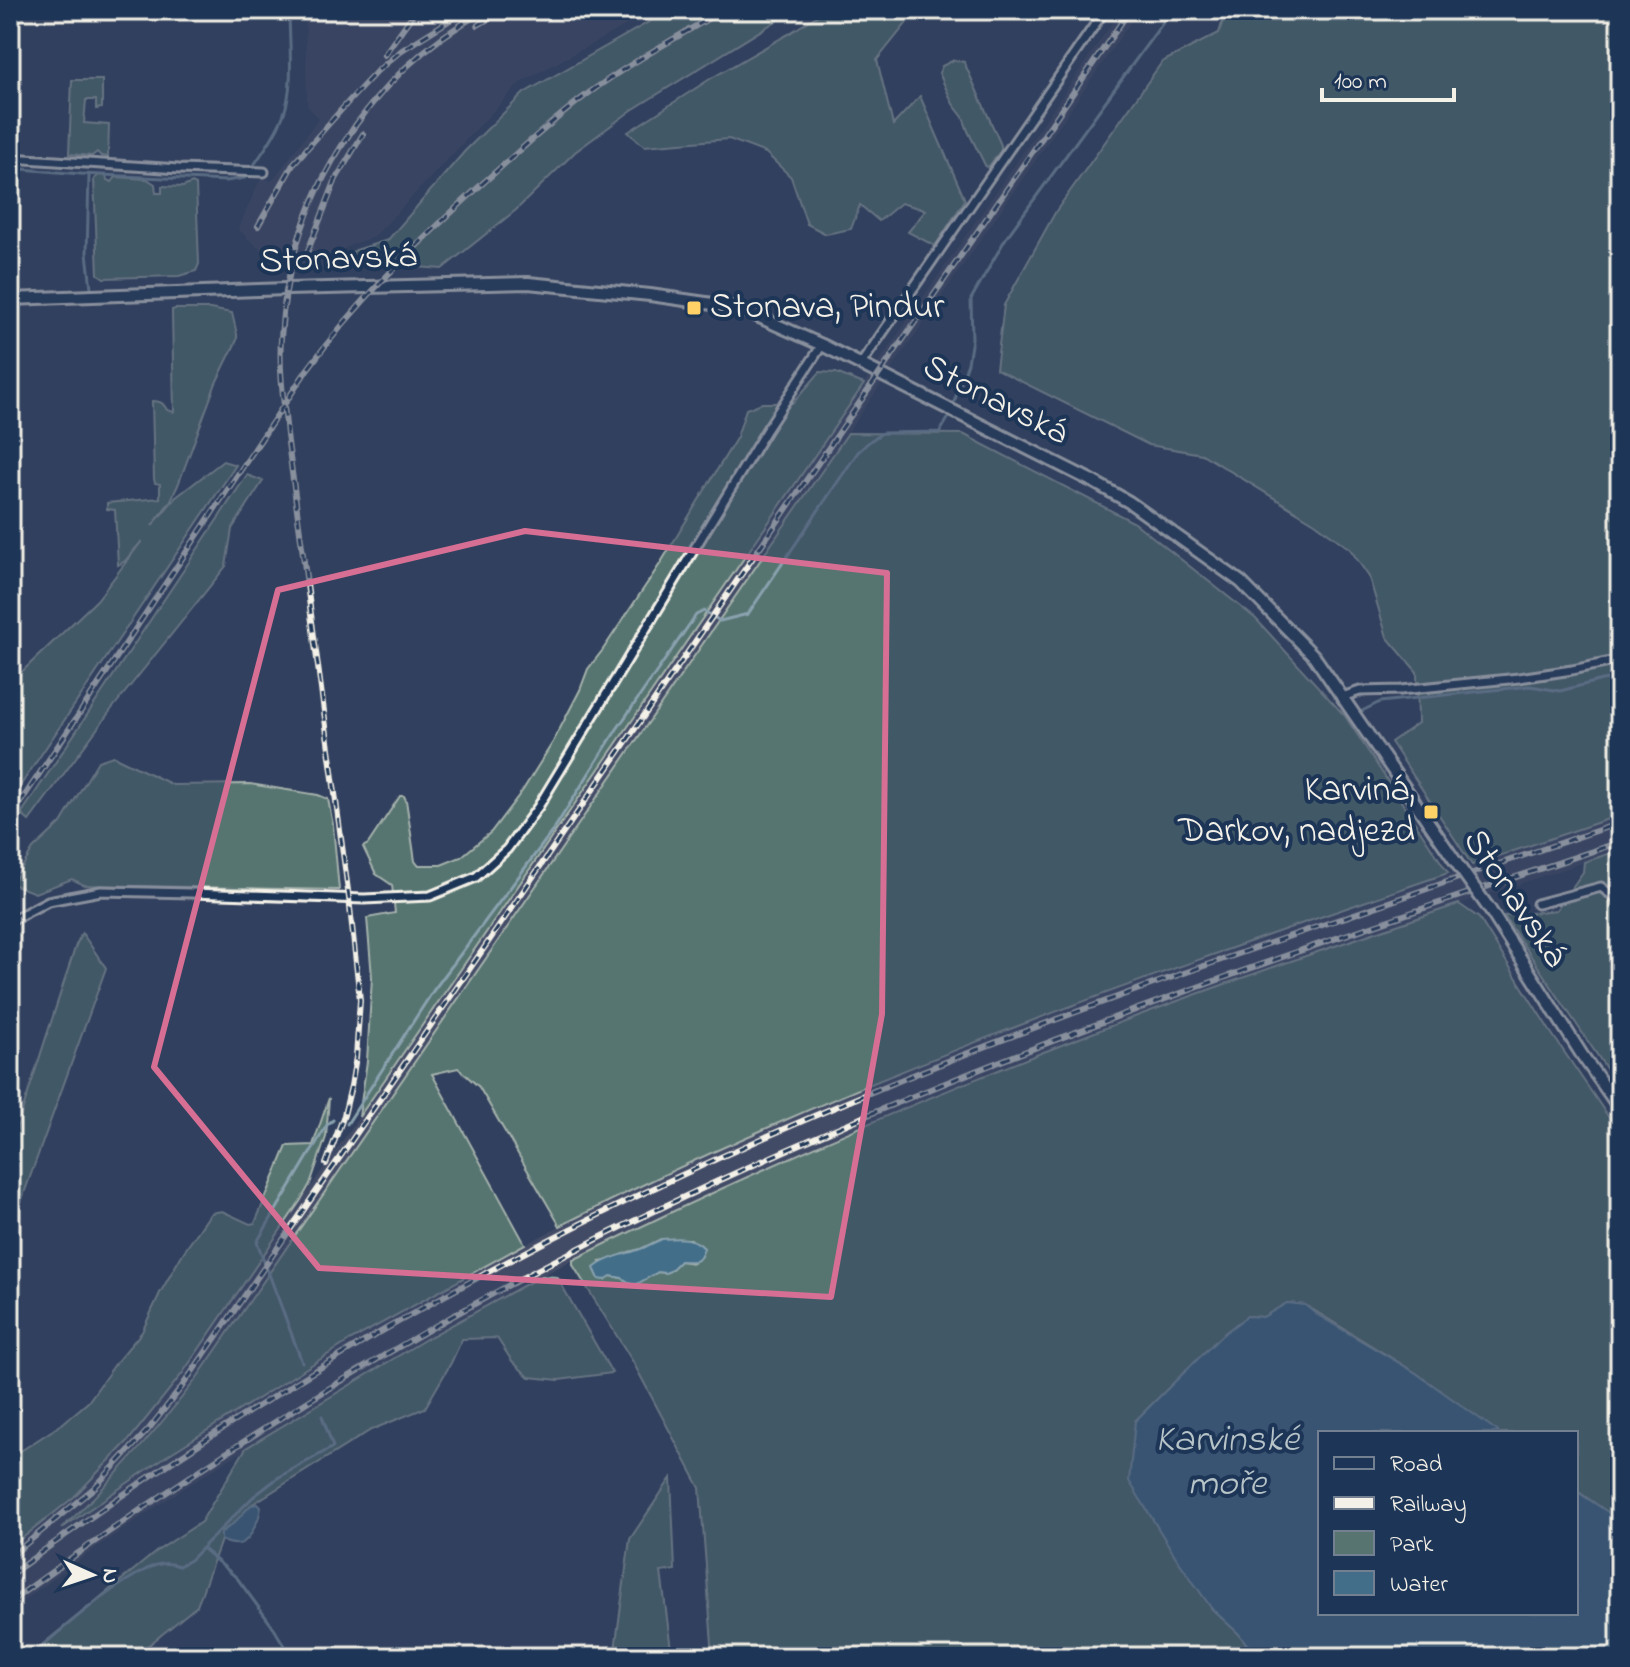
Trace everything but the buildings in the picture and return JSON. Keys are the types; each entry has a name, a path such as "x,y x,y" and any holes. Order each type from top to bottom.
{"street":[{"path":"861,364 1105,10"},
{"path":"10,158 264,172"},
{"name":"Stonavská","path":"10,299 528,283 727,306 759,316 861,364 1129,502 1241,582 1314,656 1490,910 1620,1109"},
{"path":"10,921 48,901 101,891 364,899 430,896 476,877 507,849 538,807 767,429 822,345"},
{"path":"1342,697 1360,691 1519,678 1620,660"},
{"path":"1537,904 1601,887 1620,901"}],"highlighted area":[{"path":"525,531 887,573 882,1014 831,1297 319,1268 154,1067 278,590"}],"shaded area":[{"path":"305,10 654,10 520,83 374,237 353,244 312,267 267,256 238,229 261,177 272,181 319,118 307,106"},
{"path":"1121,10 1139,10 194,1382 140,1450 67,1524 351,1340 575,1218 755,1133 1070,1006 1620,815 1620,850 1080,1037 898,1110 645,1224 541,1276 369,1372 189,1485 10,1611 10,1548 74,1497 100,1471 182,1374"}],"green space":[{"path":"670,10 794,10 632,110 575,152 516,210 442,269 332,264 356,250 388,240 465,151 524,93"},
{"path":"826,10 917,10 877,60 893,125 920,96 965,200 935,246 908,232 926,210 901,203 879,221 860,205 851,229 826,234 807,224 791,177 766,153 729,139 644,146 628,132"},
{"path":"1226,10 1620,10 1620,815 1472,865 1391,742 1418,723 1417,672 1387,637 1369,577 1350,549 1315,523 1202,454 1149,445 996,369 1004,305 1056,211 1162,62 1219,33"},
{"path":"954,60 964,62 1001,145 1001,150 986,167 939,73 942,66"},
{"path":"72,80 102,80 102,108 96,109 96,100 86,100 84,123 109,125 108,157 97,152 92,156 69,154"},
{"path":"99,175 106,176 112,182 116,177 147,179 155,184 156,193 162,193 162,186 196,185 199,264 196,271 179,276 104,278 98,274 94,179"},
{"path":"210,309 232,313 237,340 216,383 178,485 152,526 175,498 223,461 236,465 10,801 10,683 97,600 142,541 118,565 115,510 107,509 107,503 160,498 160,484 155,483 154,479 152,401 160,402 167,410 174,412 172,310"},
{"path":"820,372 836,373 864,384 359,1117 367,1061 372,977 367,918 395,913 392,885 376,874 363,847 400,796 406,800 418,865 441,865 461,857 491,832 523,790 553,742 588,669 660,564 737,437 746,409 762,403 793,403"},
{"path":"848,433 963,434 1135,523 1255,618 1345,716 1448,873 1110,992 886,1078 667,1173 560,1226 479,1087 458,1068 432,1074 525,1244 351,1340 168,1455 61,1529 130,1458 194,1382"},
{"path":"247,475 263,481 232,529 226,566 111,710 29,821 21,814"},
{"path":"113,756 173,785 250,784 328,799 339,890 84,885 72,879 35,893 12,884 33,849 61,823 98,761"},
{"path":"1620,850 1620,1089 1504,916 1556,910 1583,872 1584,862"},
{"path":"1459,904 1479,918 1620,1134 1620,1521 1578,1491 1578,1431 1495,1431 1416,1373 1305,1305 1287,1303 1263,1317 1247,1316 1221,1336 1135,1421 1212,1609 1238,1633 1257,1657 713,1657 700,1488 633,1362 573,1265 573,1260 759,1171 949,1090 1267,969","holes":["661,1239 691,1239 702,1255 693,1263 680,1261 670,1271 658,1272 632,1284 611,1276 600,1262"]},
{"path":"82,933 106,968 10,1232 10,1149"},
{"path":"329,1098 326,1137 310,1184 182,1374 129,1440 74,1497 10,1548 10,1458 62,1424 88,1402 142,1332 183,1253 211,1213 222,1211 250,1224 255,1223 287,1146 313,1145"},
{"path":"541,1276 557,1277 612,1373 559,1380 529,1377 512,1361 497,1338 462,1339 425,1408 371,1430 251,1505 221,1532 221,1540 197,1606 134,1657 27,1657 157,1551 201,1522 246,1448 426,1339"},
{"path":"671,1478 675,1570 661,1572 672,1657 614,1657 630,1539"}],"water":[{"path":"662,1239 690,1240 704,1248 698,1260 680,1261 670,1271 658,1272 637,1284 611,1276 605,1280 599,1279 594,1268 599,1264"},
{"name":"Karvinské moře","path":"1287,1303 1305,1305 1416,1373 1497,1431 1318,1431 1318,1615 1578,1615 1578,1492 1620,1520 1620,1657 1257,1657 1238,1633 1212,1609 1129,1481 1135,1421 1221,1336 1247,1316 1263,1317"},
{"path":"251,1505 261,1507 259,1515 245,1541 232,1544 221,1540 221,1533"}],"waterway":[{"path":"254,165 277,129 287,104 290,78 289,10"},
{"path":"954,402 968,363 972,339 971,299 1006,238 1172,10"},
{"path":"10,168 226,181 245,178"},
{"path":"89,176 87,253 91,288"},
{"path":"347,1124 433,991 554,829 617,729 696,615 704,611 720,621 748,614 858,452 882,433 940,432 949,417"},
{"path":"1358,713 1380,702 1530,686 1560,691 1620,677"},
{"path":"302,1362 257,1242 327,1125 333,1120"},
{"path":"29,1657 87,1609 133,1577 156,1565 179,1566 190,1560 253,1497 279,1477 333,1447 322,1416"},
{"path":"203,1549 237,1578 291,1657"}],"railway":[{"path":"384,55 416,10"},
{"path":"326,1164 351,1086 360,1000 283,399 281,338 287,288 299,239 317,192 341,147 370,106 404,70 443,37 486,10"},
{"path":"478,25 504,10"},
{"path":"10,818 307,370 347,320 435,228 561,115 621,71 723,10"},
{"path":"10,1557 95,1487 148,1430 181,1388 1130,10"},
{"path":"258,226 294,163 377,71 402,50 455,17"},
{"path":"307,253 336,179 363,134"},
{"path":"10,1575 168,1464 331,1361 499,1266 671,1180 835,1107 1002,1040 1255,948 1620,823"},
{"path":"10,1602 142,1508 346,1378 487,1297 686,1196 816,1137 1081,1030 1620,842"}],"place":[{"name":"Stonava, Pindur","path":"694,308"},
{"name":"Karviná, Darkov, nadjezd","path":"1431,812"}]}
